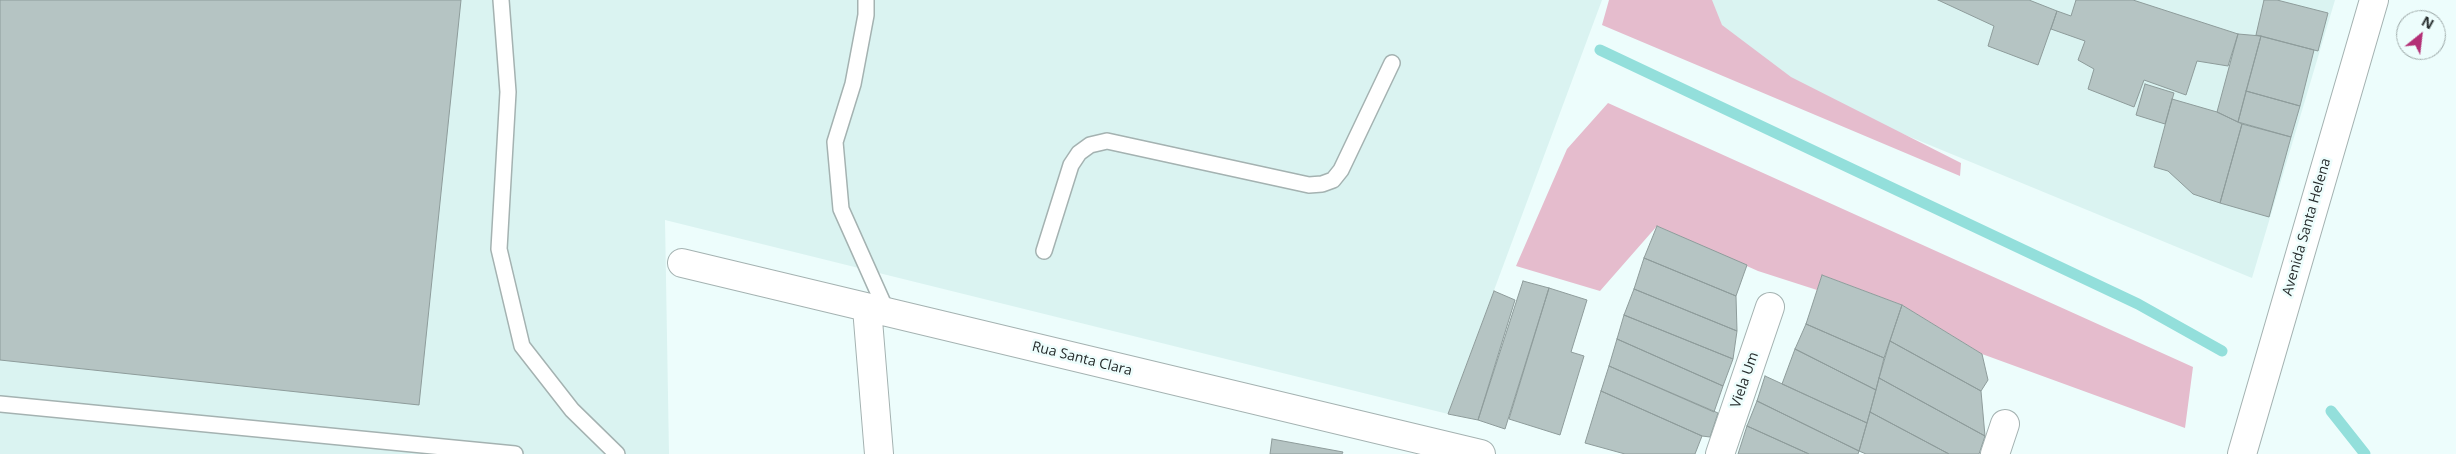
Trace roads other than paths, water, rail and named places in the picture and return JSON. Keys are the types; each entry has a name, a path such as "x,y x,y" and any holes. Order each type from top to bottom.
{"street":[{"name":"Avenida Santa Helena","path":"2242,454 2374,0"},
{"name":"Rua Santa Clara","path":"682,263 1465,452"},
{"name":"Viela Um","path":"1720,454 1770,306"},
{"path":"877,310 879,454"},
{"path":"1995,454 2005,424"}],"lane":[{"path":"501,0 508,92 499,248 522,346 572,410 617,454"},
{"path":"866,0 866,15 853,84 835,142 840,209 877,310"},
{"path":"1044,251 1071,165 1079,153 1090,145 1107,141 1309,185 1322,184 1333,180 1341,170 1392,63"},
{"path":"0,404 515,454"}],"waterway":[{"path":"1600,50 2138,304 2222,351"},
{"path":"2331,411 2365,454"}]}
